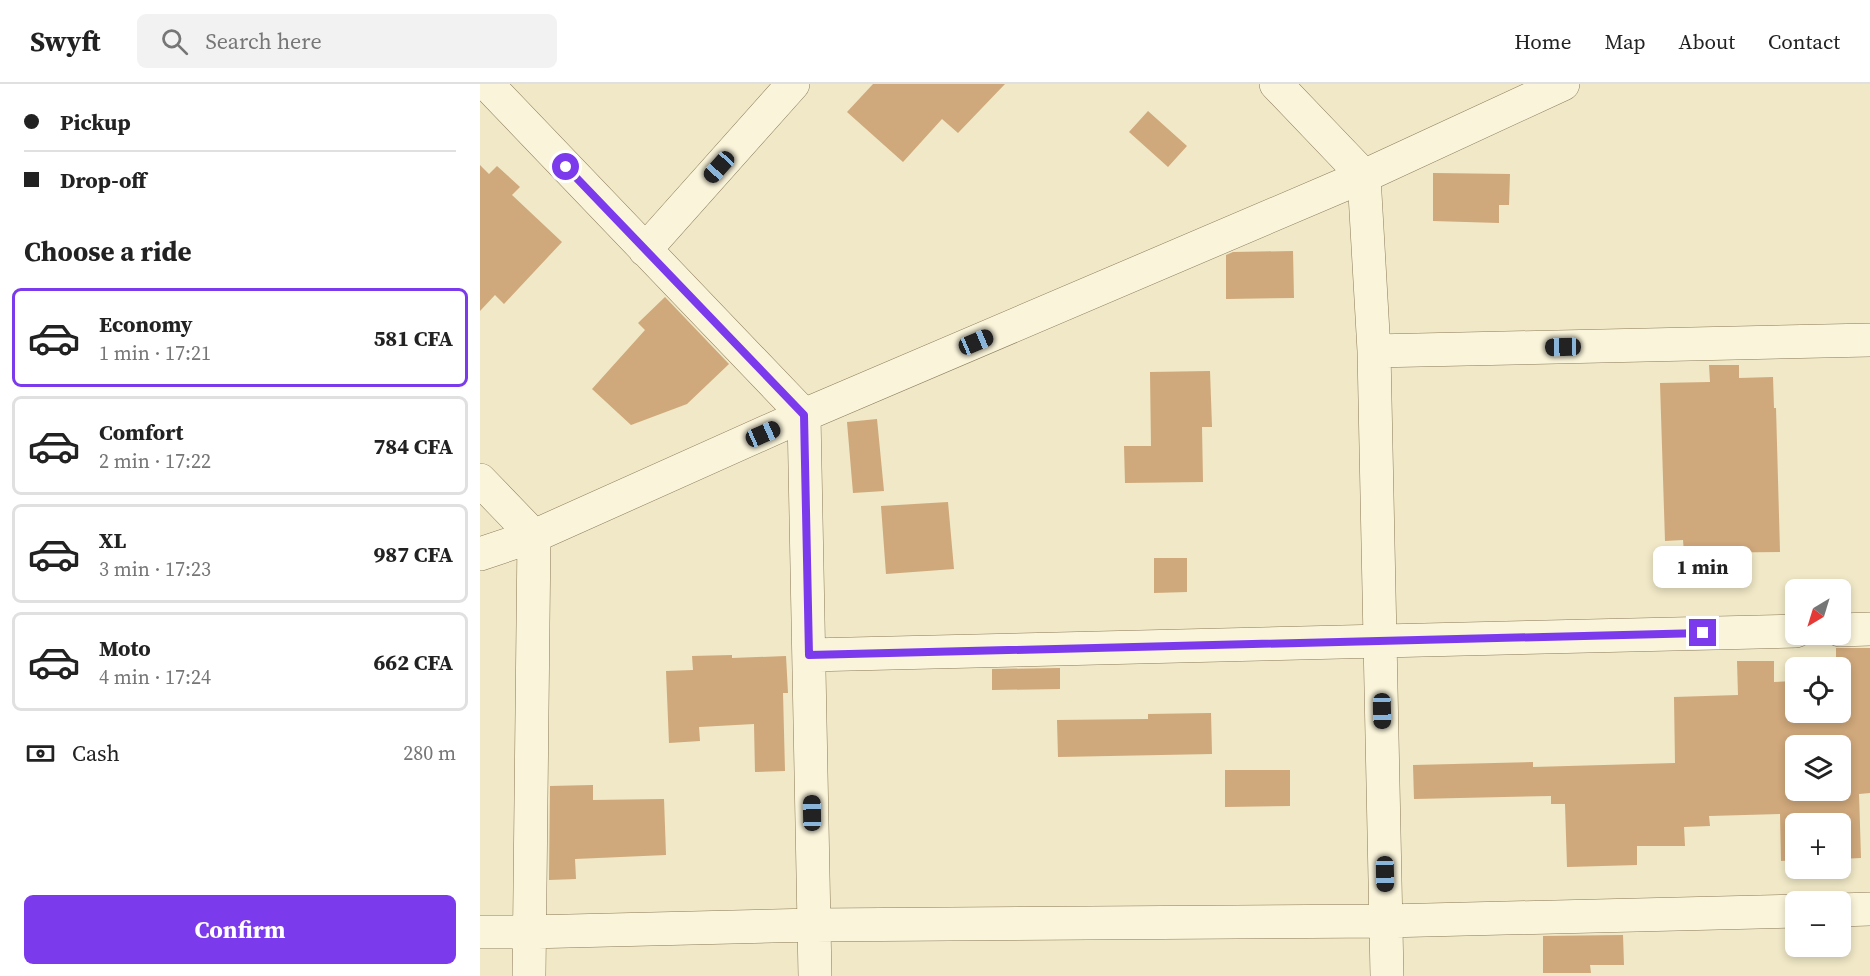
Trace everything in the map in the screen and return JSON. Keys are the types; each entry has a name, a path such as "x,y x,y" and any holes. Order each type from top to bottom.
{"street":[{"path":"487,84 804,415 815,976"},
{"path":"645,250 794,84"},
{"path":"1276,84 1364,176 1374,351 1387,976"},
{"path":"480,554 534,537 804,415 1364,176 1563,84"},
{"path":"1374,351 1870,340"},
{"path":"480,480 534,537 529,976"},
{"path":"1851,630 1870,629"},
{"path":"809,655 1785,631"},
{"path":"1851,909 1870,909"},
{"path":"480,932 814,926 1386,921 1785,911"}],"building":[{"path":"873,84 1005,84 958,133 942,119 903,162 847,112"},
{"path":"1148,111 1187,146 1168,167 1129,132"},
{"path":"480,165 489,174 497,166 520,187 512,195 562,242 504,304 495,295 480,311"},
{"path":"1433,173 1510,174 1509,205 1499,205 1499,223 1433,221"},
{"path":"1293,251 1294,298 1226,299 1226,255 1233,252"},
{"path":"665,297 729,364 687,404 631,425 592,389 645,330 638,323"},
{"path":"1709,365 1739,365 1739,378 1773,377 1780,552 1684,553 1683,540 1665,541 1660,383 1710,382"},
{"path":"1210,371 1212,427 1202,427 1203,482 1125,483 1124,446 1151,446 1150,372"},
{"path":"877,419 884,491 853,493 847,422"},
{"path":"948,502 954,569 886,574 881,506"},
{"path":"1154,558 1187,558 1187,592 1154,593"},
{"path":"1836,648 1870,648 1870,793 1859,794 1861,858 1851,858 1851,813 1785,813 1785,861 1781,861 1780,814 1709,816 1710,826 1684,827 1685,846 1637,846 1637,865 1567,867 1565,804 1551,804 1551,796 1414,799 1413,765 1533,762 1533,767 1675,763 1674,697 1738,695 1737,661 1774,661 1774,682 1785,682 1785,723 1851,723 1851,657 1836,657"},
{"path":"732,655 732,658 786,656 788,693 783,693 785,771 755,772 754,724 699,727 700,741 669,743 666,671 693,670 692,656"},
{"path":"1060,668 1060,689 992,690 992,669"},
{"path":"1211,713 1212,754 1058,757 1057,720 1148,719 1148,714"},
{"path":"1225,770 1290,770 1290,806 1225,807"},
{"path":"593,785 593,800 664,799 666,855 575,859 576,879 549,880 550,786"},
{"path":"1623,935 1624,965 1590,965 1591,973 1543,973 1543,936"}],"route":[{"path":"566,167 804,415 809,655 1703,633"}]}
